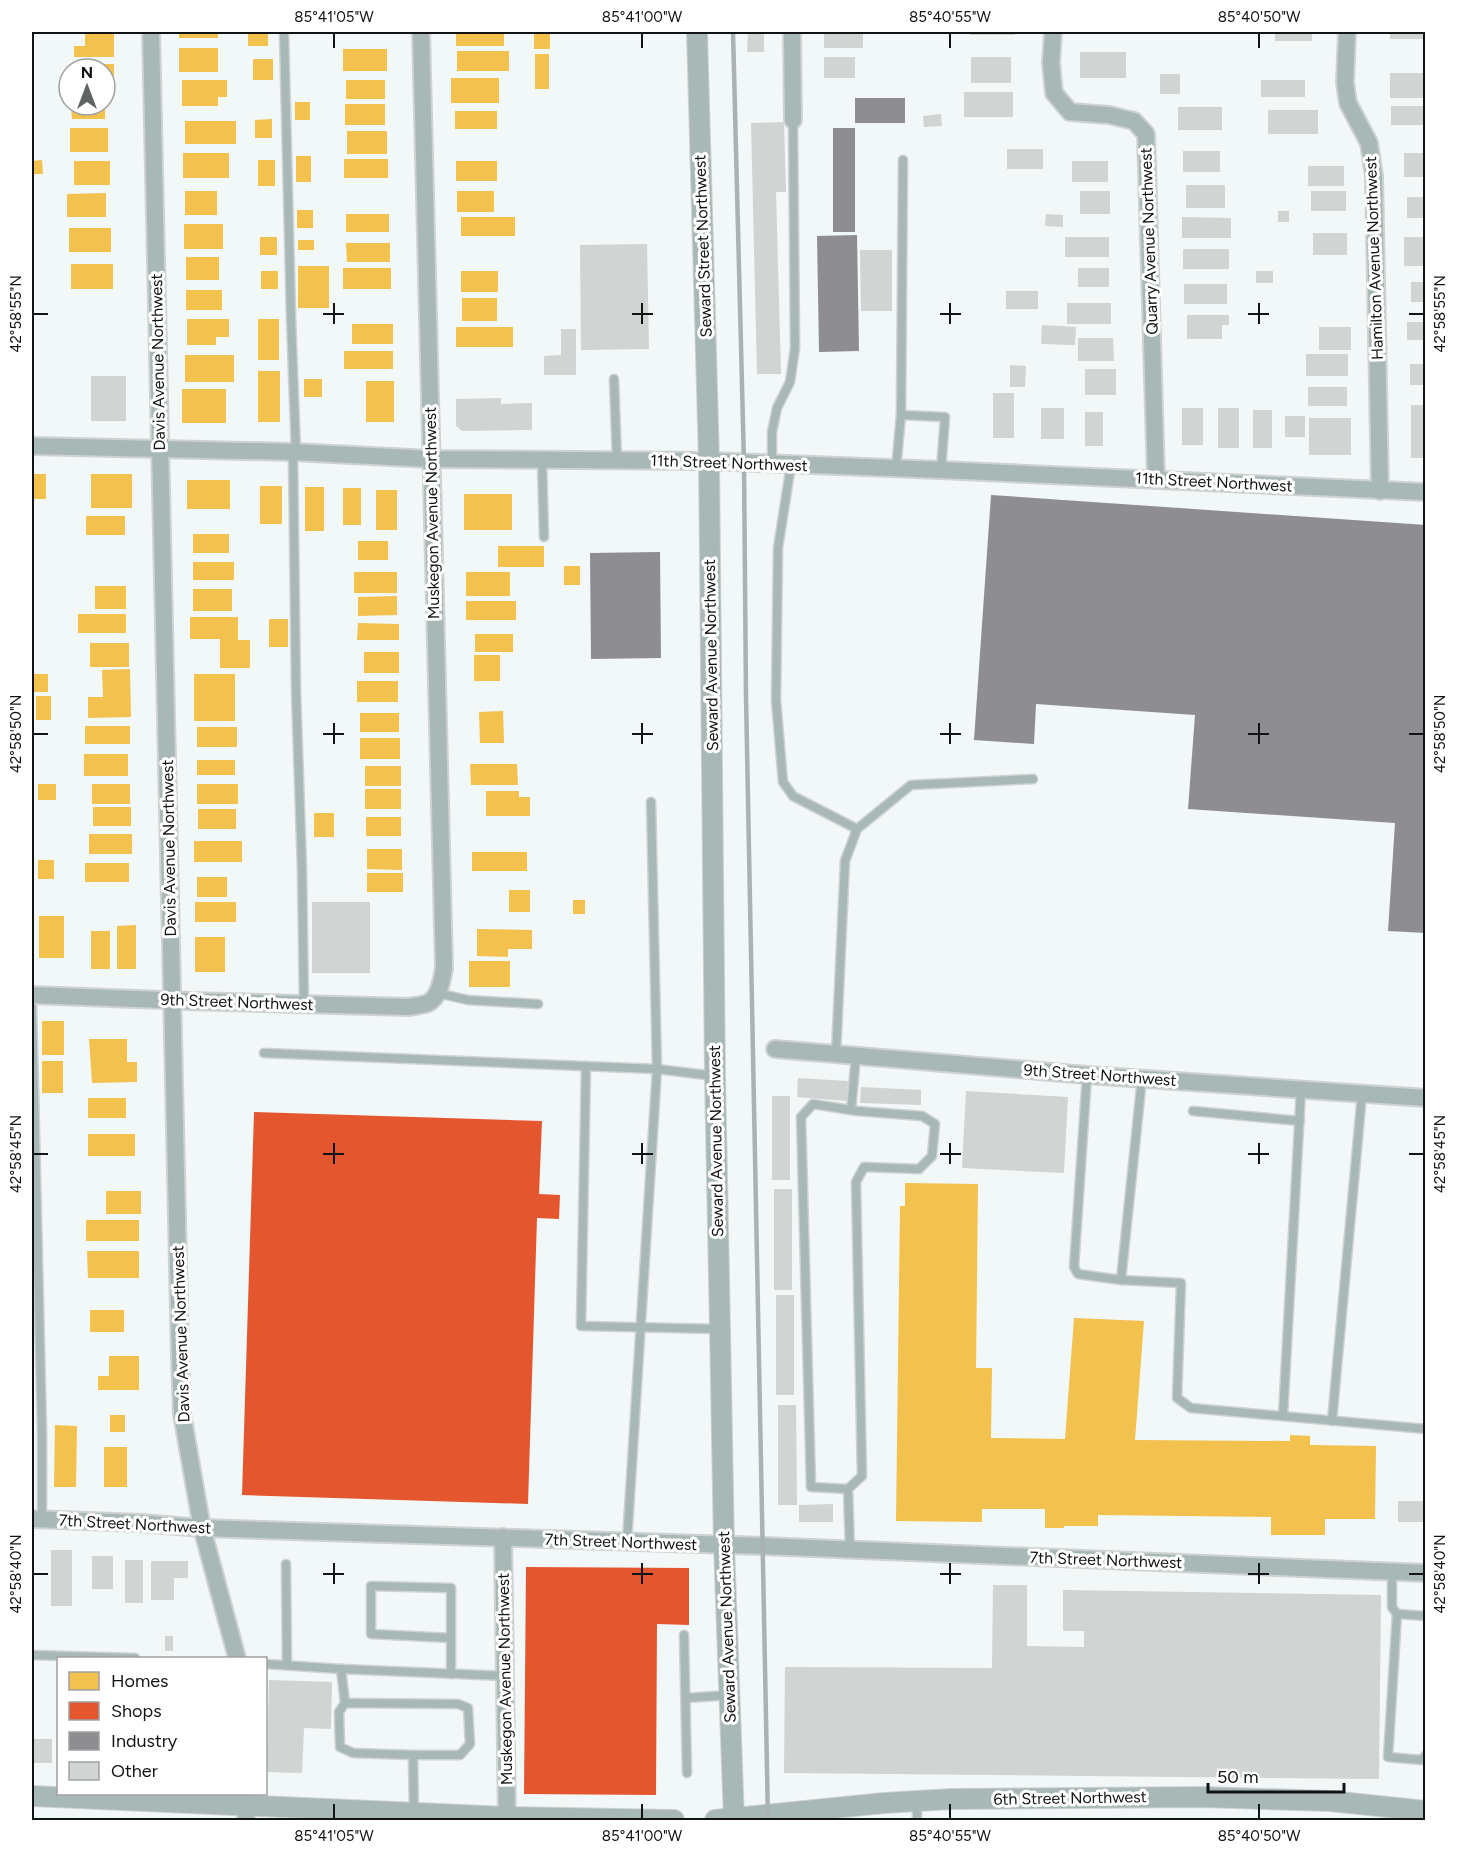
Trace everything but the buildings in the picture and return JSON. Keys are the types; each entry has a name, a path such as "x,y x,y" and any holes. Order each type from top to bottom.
{"street":[{"name":"Davis Avenue Northwest","path":"151,32 182,1414 202,1528 236,1657"},
{"name":"Muskegon Avenue Northwest","path":"421,32 444,968 437,993"},
{"name":"Seward Street Northwest","path":"697,32 709,461"},
{"path":"792,32 793,120"},
{"name":"Quarry Avenue Northwest","path":"1053,32 1051,63 1054,93 1070,112 1109,115 1134,121 1146,134 1156,479"},
{"name":"Hamilton Avenue Northwest","path":"1347,32 1345,83 1348,103 1369,143 1374,176 1380,491"},
{"name":"11th Street Northwest","path":"32,446 295,452 431,459 709,461 1425,492"},
{"name":"Seward Avenue Northwest","path":"709,461 715,1076 724,1546 730,1695 728,1820"},
{"name":"9th Street Northwest","path":"32,995 409,1007 429,1002 437,993"},
{"name":"9th Street Northwest","path":"775,1049 1087,1075 1425,1098"},
{"name":"7th Street Northwest","path":"37,1520 1425,1573"},
{"name":"Muskegon Avenue Northwest","path":"503,1537 507,1819"},
{"path":"32,1796 507,1819 674,1821"},
{"name":"6th Street Northwest","path":"728,1820 1202,1797 1330,1801 1415,1814"}],"lane":[{"path":"284,32 295,452 296,690 304,1004"},
{"path":"772,464 772,432 777,408 790,382 795,348 793,120"},
{"path":"896,469 901,415 903,160"},
{"path":"614,379 617,461"},
{"path":"901,415 945,417 941,470"},
{"path":"542,460 544,537"},
{"path":"791,465 778,548 776,700 783,782 793,796 857,829"},
{"path":"836,1054 845,861 857,829 912,785 1033,778"},
{"path":"627,1542 657,1069 651,802"},
{"path":"437,993 468,1000 538,1004"},
{"path":"32,1007 42,1432 37,1520"},
{"path":"264,1053 657,1069 715,1076"},
{"path":"851,1110 856,1056"},
{"path":"586,1066 581,1326 720,1329"},
{"path":"1087,1075 1074,1267 1078,1274 1121,1280 1181,1283 1178,1398 1191,1408 1425,1429"},
{"path":"1121,1280 1142,1078"},
{"path":"1283,1416 1301,1090"},
{"path":"1332,1421 1362,1094"},
{"path":"848,1490 811,1487 801,1117 813,1104 851,1110 922,1116 934,1124 932,1156 919,1169 864,1167 856,1182 862,1476 848,1490 850,1550"},
{"path":"1193,1112 1300,1121"},
{"path":"286,1564 287,1665"},
{"path":"1392,1572 1392,1606 1397,1614 1388,1757 1421,1760 1425,1755"},
{"path":"451,1638 371,1634 371,1586 451,1588 451,1638 451,1674"},
{"path":"1397,1614 1425,1616"},
{"path":"684,1635 687,1773"},
{"path":"32,1655 84,1657"},
{"path":"267,1664 505,1676"},
{"path":"341,1669 345,1703 339,1712 340,1747 353,1753 460,1755 470,1744 468,1708 458,1704 345,1703"},
{"path":"686,1698 730,1695"},
{"path":"413,1755 414,1813"}],"railway":[{"path":"733,32 744,463 746,697 768,1820"}]}
